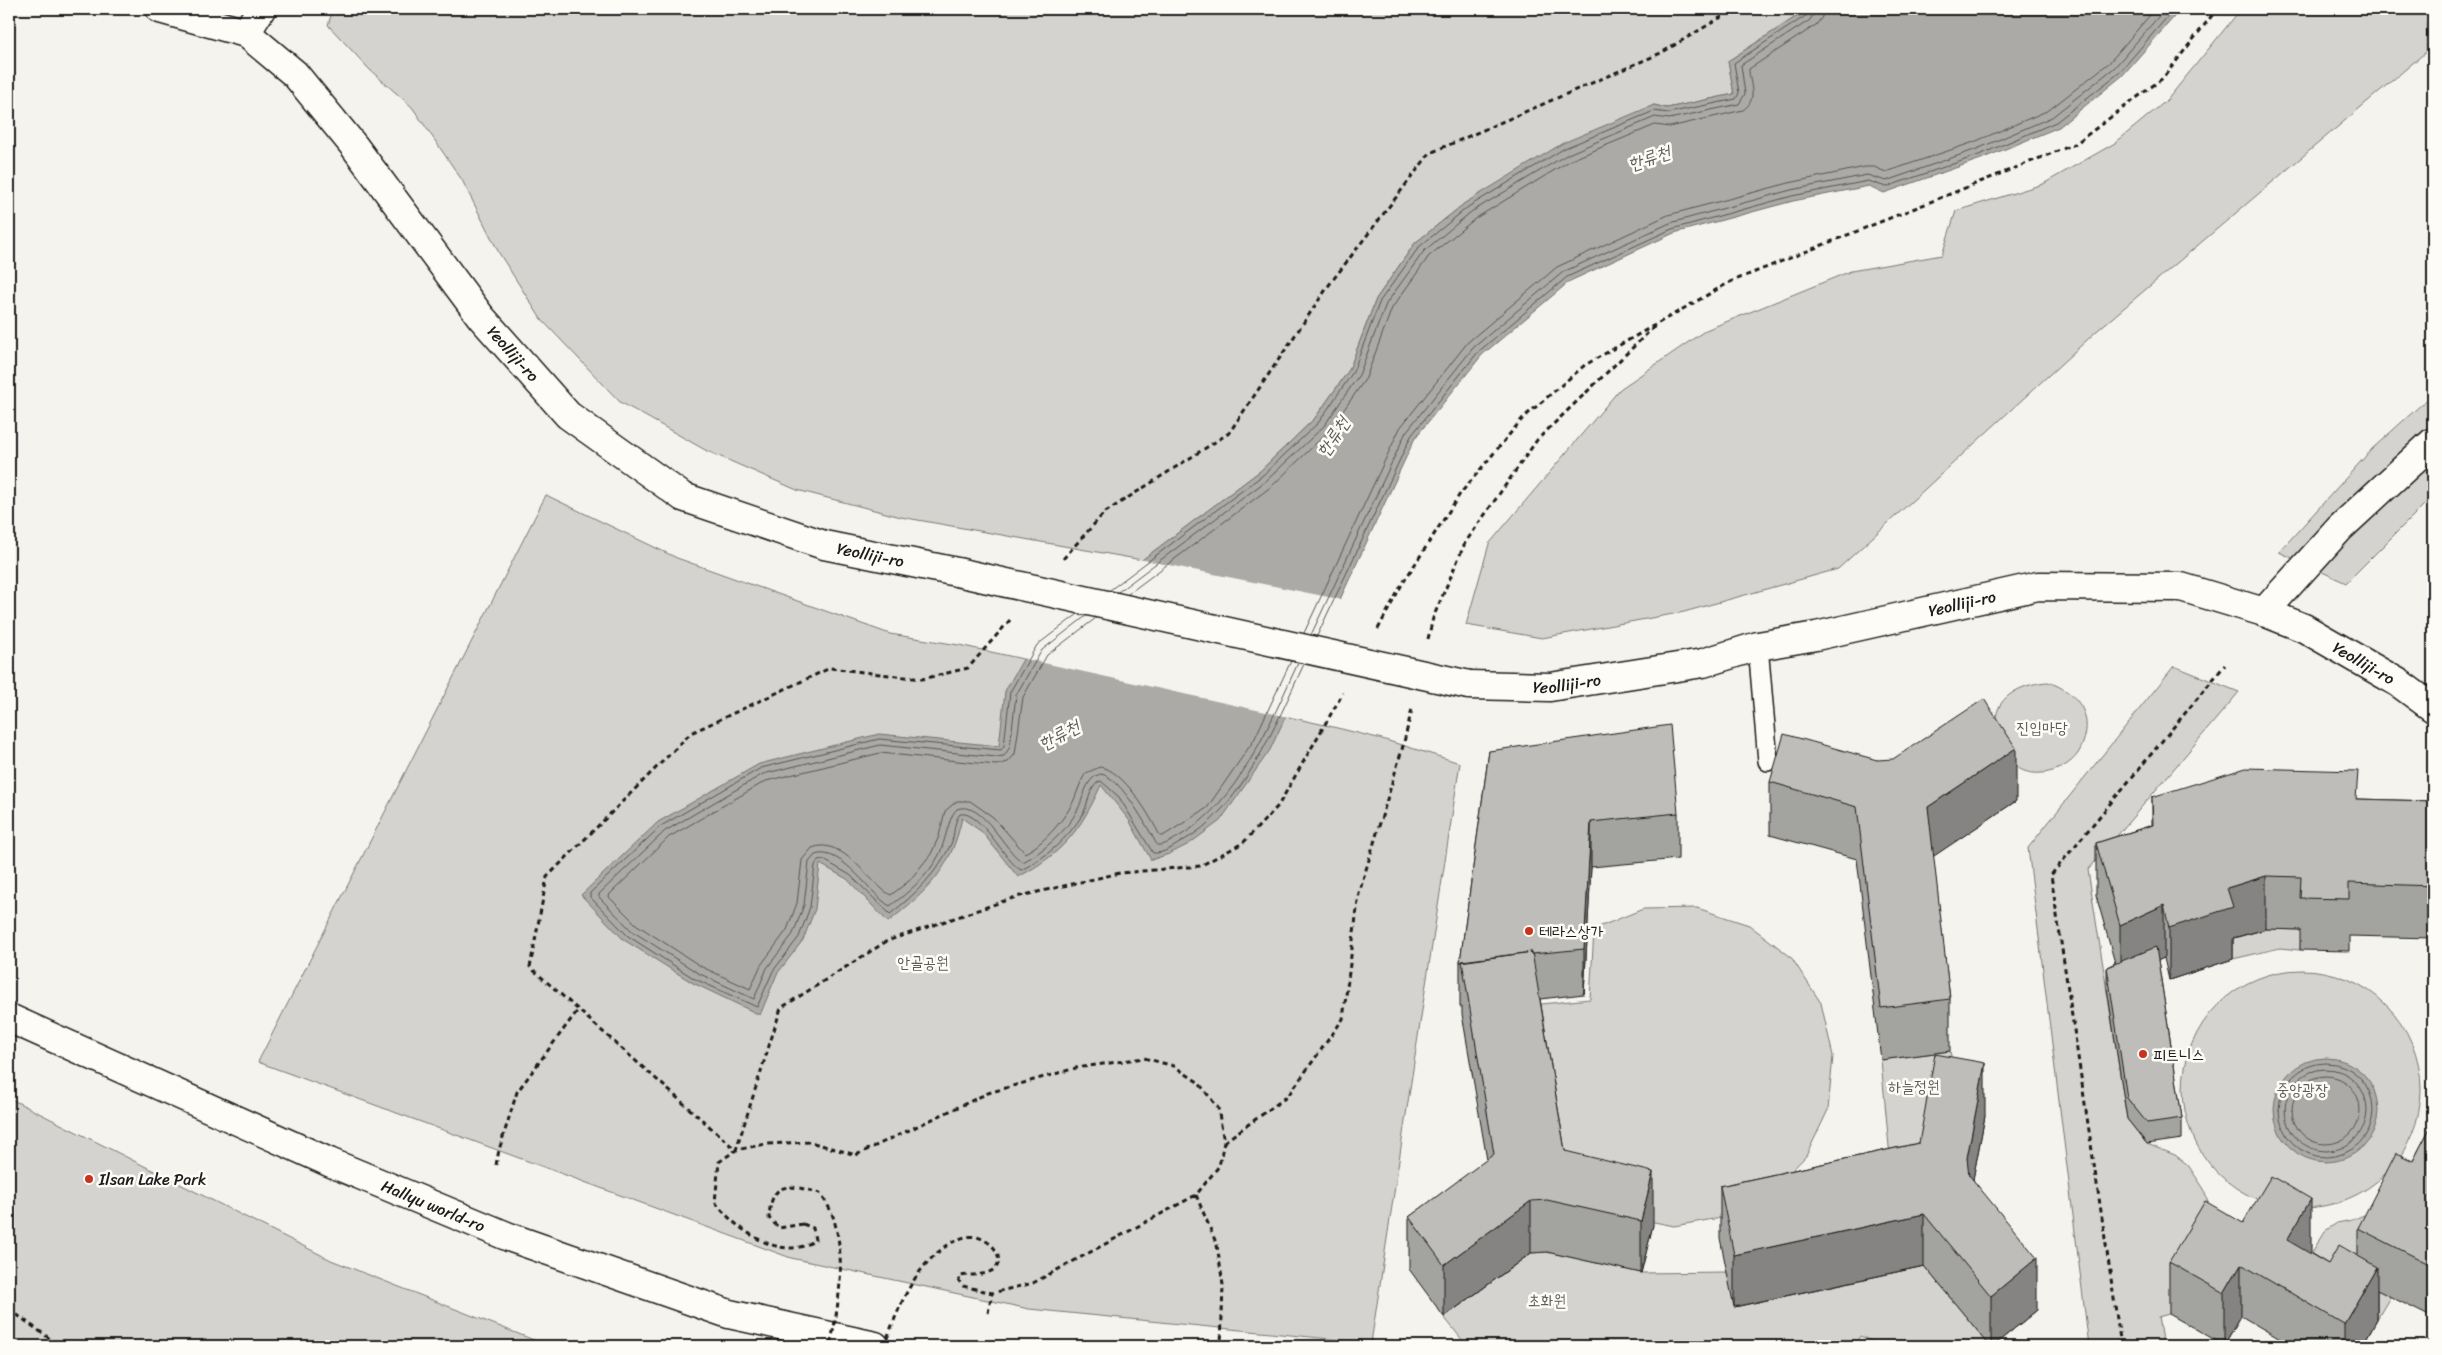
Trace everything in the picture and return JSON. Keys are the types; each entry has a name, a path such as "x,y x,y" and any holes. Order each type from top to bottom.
{"street":[{"name":"Yeolliji-ro","path":"160,9 246,33 295,74 354,146 481,317 568,415 683,497 824,545 957,572 1469,685 1550,687 1703,663 1758,646 1816,636 2038,586 2181,587 2264,612 2304,628 2399,683 2433,708"},
{"path":"246,33 261,9"},
{"path":"2264,612 2340,528 2433,442"},
{"name":"Hallyu world-ro","path":"9,1018 329,1162 509,1237 729,1314 875,1346"}],"lane":[{"path":"1758,646 1768,761"}],"path":[{"path":"1378,630 1401,586 1460,494 1522,418 1585,365 1730,282 2076,144 2163,78 2217,9"},
{"path":"1426,645 1433,618 1465,543 1537,440 1661,320"},
{"path":"2121,1346 2052,875 2225,665"},
{"path":"736,1150 781,1008 887,941 1035,893 1120,873 1200,866 1244,843 1278,806 1344,690"},
{"path":"1224,1142 1288,1096 1343,1019 1359,892 1403,746 1414,700"},
{"path":"496,1165 517,1092 578,1010"},
{"path":"830,1346 838,1310 840,1249 834,1218 820,1193 792,1185 780,1189 770,1202 769,1218 780,1228 803,1224 812,1228 815,1240 805,1248 789,1249 759,1239 726,1217 714,1202 718,1162 736,1150 766,1144 810,1142 856,1155 988,1094 1076,1068 1144,1058 1174,1066 1198,1082 1218,1108 1224,1142 1219,1166 1196,1195 1033,1283 992,1293 963,1286 959,1281 960,1276 988,1273 995,1269 998,1264 997,1253 990,1244 980,1238 970,1236 960,1238 940,1250 922,1267 904,1296 884,1346"},
{"path":"1196,1195 1217,1245 1223,1285 1221,1346"},
{"path":"988,1312 992,1293"},
{"path":"9,1309 60,1346"}],"green space":[{"path":"333,9 1808,9 1728,61 1734,94 1667,108 1654,105 1465,203 1415,243 1376,299 1349,370 1315,418 1260,471 1142,560 901,517 797,490 707,451 620,402 541,319 499,253 462,180 412,107 370,70 328,25"},
{"path":"2241,9 2433,9 2433,46 2099,329 1838,569 1684,612 1542,638 1466,625 1489,544 1620,389 1706,330 1851,271 1942,255 1956,211 2043,184 2115,143 2167,100"},
{"path":"2433,394 2433,496 2346,583 2279,552 2373,448"},
{"name":"안골공원","path":"546,495 677,558 890,634 959,645 1325,725 1382,739 1460,763 1371,1343 1029,1309 791,1258 258,1062"},
{"path":"2174,666 2239,692 2088,870 2127,1119 2147,1144 2175,1155 2188,1165 2204,1189 2212,1218 2169,1314 2158,1317 2163,1346 2089,1346 2028,848"},
{"name":"진입마당","path":"2048,682 2069,693 2082,708 2086,727 2085,738 2075,758 2067,764 2048,772 2028,772 2011,762 1996,724 1997,712 2006,697 2014,692 2031,685"},
{"path":"1697,908 1749,925 1791,957 1821,1003 1833,1056 1828,1110 1806,1156 1770,1193 1725,1217 1674,1226 1565,1204 1532,1005 1590,999 1594,929 1643,909"},
{"path":"2266,929 2301,930 2300,950 2280,948 2233,959 2227,940"},
{"name":"중앙광장","path":"2302,970 2336,975 2347,979 2368,990 2386,1005 2401,1023 2412,1044 2416,1055 2421,1089 2416,1123 2412,1134 2401,1155 2386,1173 2368,1188 2347,1199 2336,1203 2302,1208 2268,1203 2257,1199 2236,1188 2218,1173 2203,1155 2192,1134 2188,1123 2183,1089 2188,1055 2192,1044 2203,1023 2218,1005 2236,990 2257,979 2268,975"},
{"name":"하늘정원","path":"1950,1051 1962,1112 1894,1201 1881,1060"},
{"name":"Ilsan Lake Park","path":"9,1098 331,1260 549,1346 9,1346"},
{"path":"2376,1210 2390,1297 2377,1319 2340,1297 2287,1293 2325,1231 2337,1223 2352,1220"},
{"name":"초화원","path":"1547,1252 1641,1273 1727,1272 1735,1307 1924,1266 1990,1346 1883,1346 1860,1336 1854,1346 1467,1346 1444,1317 1531,1253"}],"water":[{"name":"한류천","path":"1808,9 2181,9 2122,76 2059,127 1981,159 1884,193 1869,186 1793,201 1674,233 1570,281 1482,355 1415,438 1270,750 1220,821 1189,844 1151,860 1129,820 1101,785 1078,828 1047,859 1018,877 982,832 962,818 951,852 936,878 915,900 888,922 847,879 820,864 815,909 803,940 777,974 760,1015 693,983 624,940 581,895 658,822 759,764 879,734 999,746 1005,691 1033,642 1260,471 1315,418 1349,370 1376,299 1415,243 1465,203 1563,143 1654,105 1667,108 1734,94 1728,61"},
{"path":"2326,1058 2346,1062 2355,1066 2363,1073 2370,1081 2374,1090 2378,1110 2374,1130 2370,1139 2363,1147 2355,1154 2346,1158 2326,1162 2306,1158 2297,1154 2289,1147 2282,1139 2278,1130 2274,1110 2278,1090 2282,1081 2289,1073 2297,1066 2306,1062"}],"pier":[{"path":"1139,559 1343,600 1288,717 1021,658 1031,640"}],"building":[{"path":"2433,18 2433,31 2427,23"},
{"path":"1984,699 2016,748 1928,807 1950,999 1881,1008 1857,807 1770,782 1784,734 1877,760 1893,759"},
{"name":"테라스상가","path":"1670,725 1678,813 1591,822 1584,949 1532,954 1532,952 1460,962 1489,751"},
{"path":"2246,768 2358,771 2356,799 2433,801 2433,886 2349,883 2349,899 2300,898 2301,877 2266,876 2227,888 2233,907 2169,928 2164,905 2120,925 2096,843 2153,825 2152,797"},
{"name":"피트니스","path":"2156,947 2182,1118 2147,1123 2127,1098 2107,967"},
{"path":"1532,952 1565,1151 1653,1172 1641,1221 1547,1200 1531,1201 1444,1265 1409,1217 1494,1154 1462,961"},
{"path":"1935,1054 1985,1063 1967,1158 1969,1175 2037,1258 1991,1296 1924,1214 1734,1255 1720,1186 1919,1143"},
{"path":"2433,1122 2433,1266 2358,1228 2396,1153 2413,1161"},
{"path":"2271,1176 2311,1199 2287,1240 2328,1264 2339,1245 2377,1267 2344,1324 2241,1264 2224,1293 2169,1262 2205,1201 2243,1223"}],"place":[{"name":"테라스상가","path":"1529,931"},
{"name":"피트니스","path":"2143,1054"},
{"name":"Ilsan Lake Park","path":"89,1179"}]}
